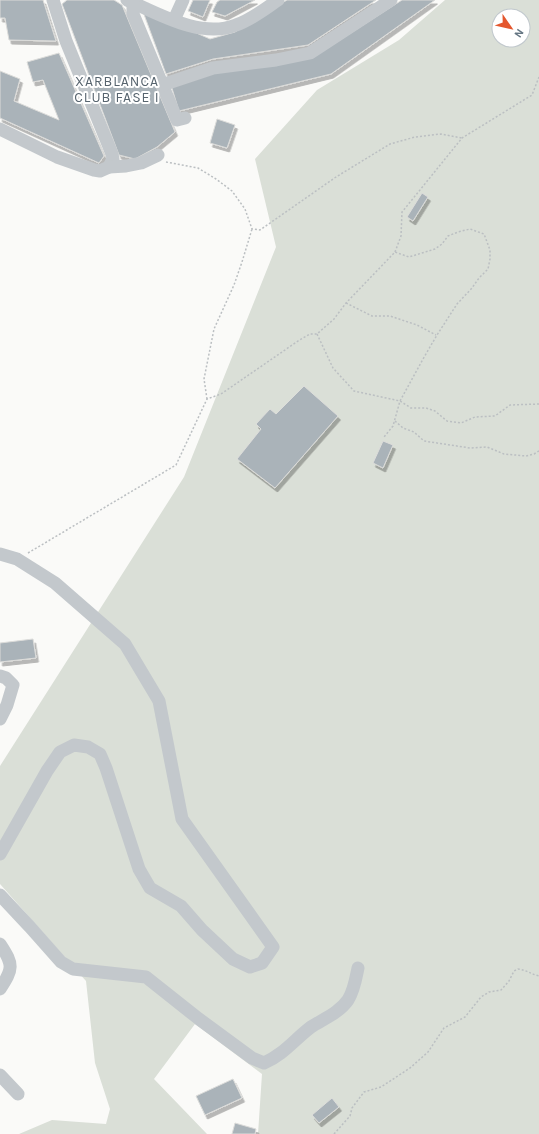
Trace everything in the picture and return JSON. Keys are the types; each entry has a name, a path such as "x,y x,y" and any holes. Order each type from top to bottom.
{"street":[{"path":"0,129 57,157 94,170 105,170 112,163 112,154 66,41 53,0"},
{"path":"174,20 182,0"},
{"path":"130,1 187,26 202,29 219,29 235,26 248,20 278,0"},
{"path":"162,84 213,68 276,60 310,53 391,0"},
{"path":"130,1 133,14 177,120 185,118"},
{"path":"0,138 39,154 57,157"},
{"path":"109,167 126,166 154,157"},
{"path":"0,554 18,559 55,583 125,644 159,700 182,820 273,947 262,963 250,967 233,959 202,930 181,906 150,888 139,869 100,754 88,747 74,745 60,752 47,771 0,854"},
{"path":"0,676 6,678 13,685 7,705 0,719"},
{"path":"0,896 61,962 73,969 146,977 252,1058 264,1063 275,1058 311,1028 337,1012 348,1000 354,986 358,968"},
{"path":"0,944 9,958 10,973 0,989"},
{"path":"0,1075 18,1094"}],"path":[{"path":"206,399 221,394 298,341 310,334 317,334 334,319 346,302 395,252 401,236 402,212 462,138 532,95 539,77"},
{"path":"252,229 260,230 336,177 390,144 415,137 441,134 462,138"},
{"path":"18,559 176,466 206,399 204,379 214,328 238,274 252,229 245,208 232,191 216,179 198,168 154,157"},
{"path":"384,437 390,431 395,421 400,401 437,335 457,304 488,269 490,259 490,250 484,234 470,229 448,236 442,244 435,249 409,257 395,252"},
{"path":"346,302 372,316 390,316 417,325 437,335"},
{"path":"317,334 333,368 354,391 400,401 412,408 426,408 435,411 447,421 461,423 474,417 495,416 510,405 539,404"},
{"path":"395,421 403,428 414,432 424,441 470,448 487,447 504,454 526,456 539,451"},
{"path":"334,1134 350,1116 352,1108 364,1092 381,1087 410,1068 428,1052 444,1028 465,1017 481,997 489,992 501,990 509,981 514,971 518,969 526,970 539,976"}],"shaded area":[{"path":"445,0 539,0 539,1134 258,1134 262,1074 195,1024 154,1079 207,1134 19,1134 52,1120 106,1124 110,1109 95,1063 86,981 0,884 0,766 184,477 276,247 255,159 317,90 399,40"}],"building":[{"path":"0,0 43,0 56,41 9,40 5,18 0,18"},
{"path":"67,0 114,0 122,5 175,132 157,147 135,159 119,155 62,4"},
{"path":"193,0 210,0 203,17 188,11"},
{"path":"220,0 255,0 225,16 212,12 217,2"},
{"path":"287,0 376,0 308,45 213,59 166,74 142,9 210,39 235,32"},
{"path":"402,0 435,0 331,74 179,111 171,85 215,72 312,58"},
{"path":"59,53 104,156 99,163 0,118 0,71 20,79 14,101 59,120 43,80 33,82 27,62"},
{"path":"217,119 235,125 227,148 210,143"},
{"path":"422,193 428,197 413,221 407,217"},
{"path":"304,386 338,416 275,488 237,459 261,429 256,424 270,409 276,414"},
{"path":"383,441 393,445 383,468 373,463"},
{"path":"33,639 36,658 0,662 0,643"},
{"path":"233,1079 242,1098 205,1115 196,1096"},
{"path":"332,1098 339,1107 319,1123 312,1115"},
{"path":"235,1123 256,1129 255,1134 232,1134"}],"district":[{"name":"XARBLANCA CLUB FASE I","path":"117,90"}]}
